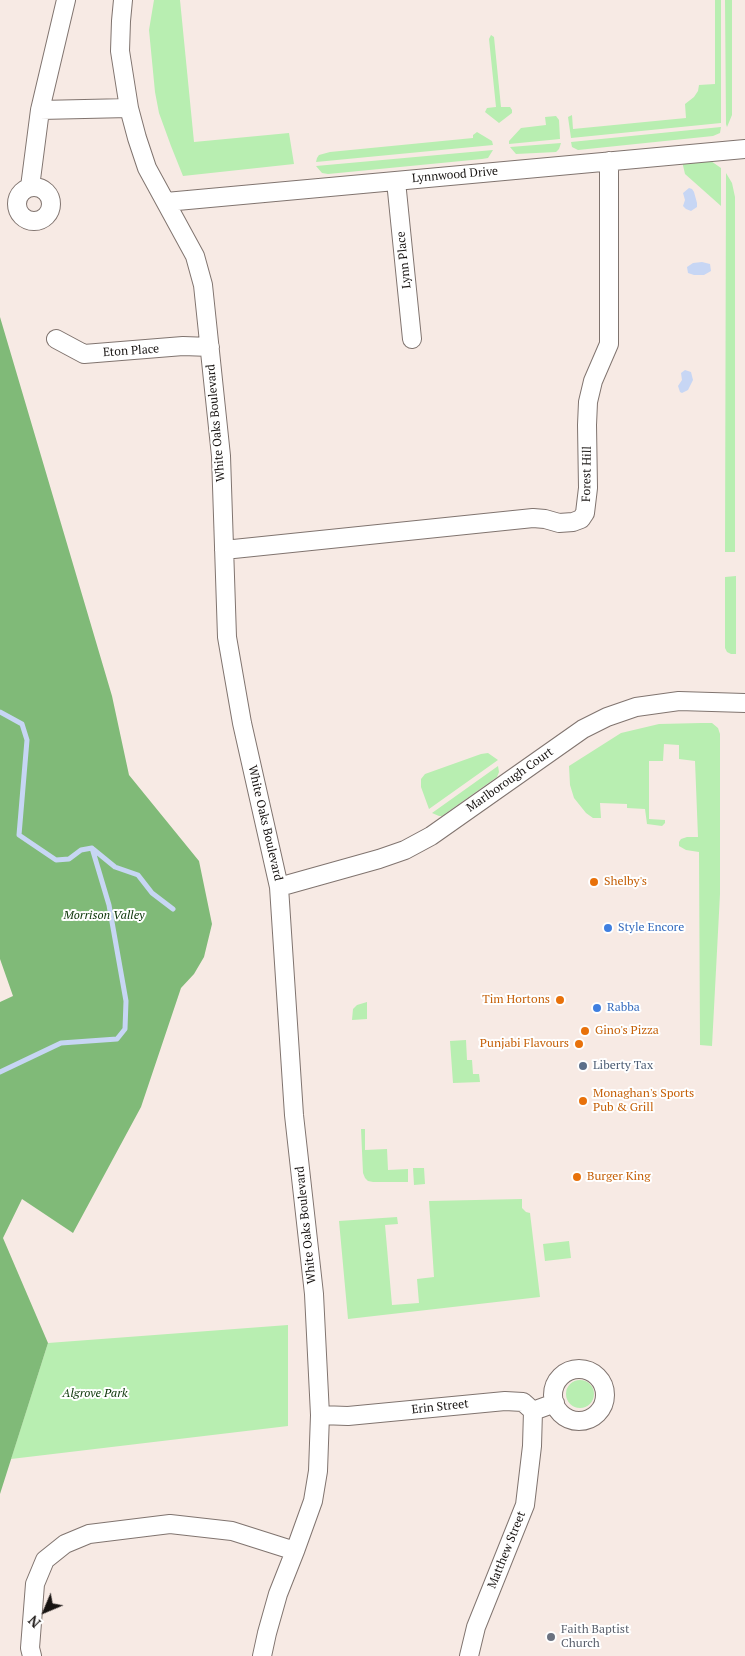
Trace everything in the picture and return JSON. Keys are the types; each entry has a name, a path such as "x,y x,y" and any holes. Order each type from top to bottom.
{"street":[{"path":"30,187 40,110 66,0"},
{"name":"White Oaks Boulevard","path":"124,0 120,21 120,51 129,108 147,168 195,256 203,284 221,456 228,646 242,723 280,887 294,1115 314,1304 320,1415 318,1471 313,1501 296,1551 278,1594 262,1656"},
{"path":"40,110 129,108"},
{"name":"Lynnwood Drive","path":"166,202 745,149"},
{"name":"Forest Hill","path":"224,550 533,518 559,523 573,522 581,519 585,513 588,488 588,402 593,382 609,344 610,161"},
{"name":"Lynn Place","path":"396,181 412,339"},
{"name":"Eton Place","path":"56,339 84,354 183,346 210,347"},
{"name":"Marlborough Court","path":"280,887 405,850 431,836 583,730 607,717 636,707 679,701 745,703"},
{"name":"Erin Street","path":"320,1415 355,1415 505,1401 523,1402 533,1412"},
{"path":"533,1412 554,1404"},
{"name":"Matthew Street","path":"469,1656 476,1626 525,1505 532,1446 533,1412"},
{"path":"32,1656 30,1648 36,1584 45,1560 65,1544 89,1534 170,1524 232,1531 296,1551"}],"green space":[{"path":"154,0 180,0 194,142 289,133 294,164 183,176 159,113 155,92 149,30"},
{"path":"715,0 721,0 721,123 571,138 568,117 572,115 573,129 686,118 685,104 694,97 699,85 715,84"},
{"path":"725,0 732,0 732,115 727,127 726,124"},
{"path":"491,35 494,37 501,107 510,107 512,110 512,113 499,123 485,112 487,108 496,107 489,39"},
{"path":"556,116 559,120 560,139 509,144 509,141 521,128 546,125 545,117"},
{"path":"721,127 720,133 713,136 578,150 572,147 571,142"},
{"path":"477,132 492,141 493,145 316,162 319,155 330,152 473,138 473,135"},
{"path":"561,143 556,152 516,154 510,147"},
{"path":"493,150 488,158 482,159 328,174 322,173 316,166"},
{"path":"708,159 721,168 721,206 685,174 682,161"},
{"path":"726,173 732,183 735,197 735,552 725,552"},
{"name":"Morrison Valley","path":"0,317 112,696 129,775 199,861 212,924 204,957 194,974 181,988 141,1107 73,1233 22,1199 3,1238 48,1343 0,1494 0,1002 13,996 0,959"},
{"path":"736,576 736,654 731,654 725,648 725,577"},
{"path":"712,723 718,728 720,734 720,894 712,1046 700,1045 699,852 686,850 679,846 681,839 698,837 695,761 679,759 679,745 664,744 663,761 649,761 649,819 665,820 662,826 647,824 645,809 627,808 627,804 600,803 601,818 593,818 586,813 574,798 570,785 569,766 621,733 659,724"},
{"path":"488,753 498,760 429,809 421,787 421,779 425,774"},
{"path":"498,766 499,772 497,777 442,816 432,813"},
{"path":"367,1002 367,1019 352,1020 353,1009 357,1005"},
{"path":"466,1040 467,1060 472,1060 473,1074 479,1074 480,1082 453,1083 450,1041"},
{"path":"361,1129 365,1129 365,1150 387,1149 388,1170 408,1169 408,1182 373,1182 365,1178 363,1173"},
{"path":"413,1168 424,1168 425,1184 414,1185"},
{"path":"522,1199 522,1208 530,1213 540,1297 348,1319 339,1221 397,1217 398,1224 385,1225 392,1305 419,1303 417,1279 434,1277 429,1201"},
{"path":"569,1241 571,1258 545,1261 543,1244"},
{"name":"Algrove Park","path":"288,1325 288,1426 11,1459 48,1343"},
{"path":"580,1380 590,1384 594,1394 590,1404 580,1408 570,1404 566,1394 570,1384"}],"water":[{"path":"689,188 694,192 697,203 697,207 691,211 683,206 685,200 683,193"},
{"path":"702,262 710,264 711,271 704,275 688,273 687,267 693,263"},
{"path":"685,370 691,372 693,380 688,390 682,393 678,386 682,380 681,373"}],"waterway":[{"path":"0,712 22,724 27,740 19,835 56,860 69,859 81,850 92,848 109,905 126,1001 125,1029 117,1039 61,1043 0,1072"},
{"path":"93,849 115,867 138,875 152,893 173,909"}],"place":[{"name":"Shelby's","path":"594,882"},
{"name":"Style Encore","path":"608,928"},
{"name":"Tim Hortons","path":"560,1000"},
{"name":"Rabba","path":"597,1008"},
{"name":"Gino's Pizza","path":"585,1031"},
{"name":"Punjabi Flavours","path":"579,1044"},
{"name":"Liberty Tax","path":"583,1066"},
{"name":"Monaghan's Sports Pub & Grill","path":"583,1101"},
{"name":"Burger King","path":"577,1177"},
{"name":"Faith Baptist Church","path":"551,1637"}]}
